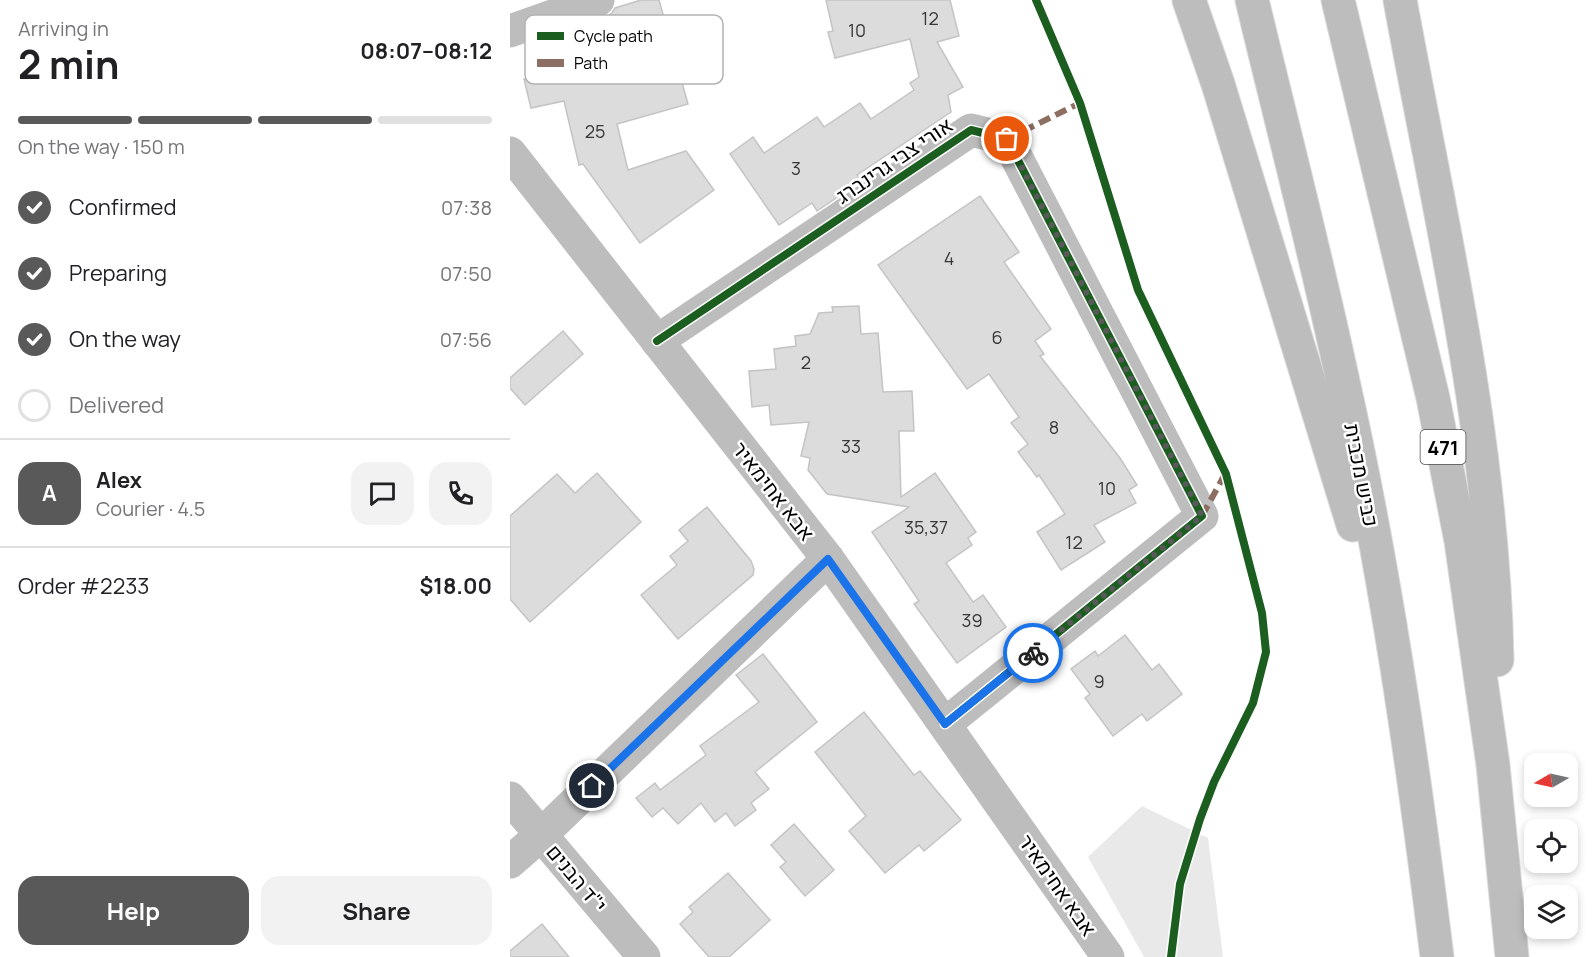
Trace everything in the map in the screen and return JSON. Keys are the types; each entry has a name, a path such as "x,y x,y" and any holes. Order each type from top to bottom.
{"main road":[{"path":"555,15 598,0"},
{"path":"1189,0 1218,84 1399,676"},
{"name":"כביש מכבית","path":"1252,0 1342,376 1399,676 1437,957"},
{"name":"471","path":"1338,0 1433,398 1456,519 1482,682 1512,957"},
{"path":"1400,0 1464,338 1485,472 1497,654 1502,854"},
{"path":"510,31 525,26"},
{"name":"אורי צבי גרינברג","path":"657,341 971,130 1007,139 1202,516 945,724"},
{"name":"אבא אחימאיר","path":"510,153 828,559 1108,957"},
{"path":"510,862 541,835 828,559"},
{"name":"י\"ד הבנים","path":"510,798 644,957"}],"shaded area":[{"path":"1142,806 1208,838 1223,957 1144,957 1088,857"}],"building":[{"path":"641,0 659,0 663,15 609,15 615,8"},
{"path":"826,0 950,0 959,36 937,42 963,87 948,95 951,112 857,175 861,181 817,211 812,203 779,225 730,154 753,137 764,153 817,117 824,127 860,103 871,119 914,90 910,83 919,77 910,39 835,58 828,32 833,31"},
{"path":"525,84 682,84 688,104 617,124 628,170 686,151 714,190 640,243 583,164 579,165 564,101 531,108"},
{"path":"980,196 1019,252 1004,262 1051,329 1035,341 1044,354 1040,356 1120,458 1137,485 1129,490 1136,503 1094,525 1105,542 1061,570 1037,532 1065,514 1039,475 1037,477 1018,452 1028,444 1011,423 1019,417 989,374 967,389 878,265"},
{"path":"859,306 861,334 878,333 883,392 912,391 914,431 899,431 901,497 935,473 976,532 968,538 972,545 946,563 973,602 983,595 1006,627 957,663 914,604 919,601 872,532 909,507 827,494 808,470 810,458 801,456 809,422 771,425 769,405 752,407 749,371 776,369 774,349 796,346 795,336 810,334 819,313 833,312 832,307"},
{"path":"563,331 583,354 525,405 510,388 510,378"},
{"path":"597,473 641,522 530,622 510,599 510,516 557,474 575,493"},
{"path":"707,507 751,561 754,569 753,575 678,639 641,595 677,565 670,556 688,541 679,530"},
{"path":"1125,635 1152,670 1159,664 1182,694 1147,721 1142,714 1113,736 1085,698 1090,694 1071,669 1095,651 1098,656"},
{"path":"763,654 817,722 755,772 769,789 751,803 756,810 735,826 726,813 715,822 701,803 678,824 663,808 652,817 636,798 655,783 660,790 706,755 700,746 759,702 736,675"},
{"path":"864,712 914,775 920,771 961,820 924,851 919,845 885,873 849,831 866,816 815,752"},
{"path":"794,824 834,870 805,896 780,867 786,862 771,845"},
{"path":"728,873 770,920 729,957 709,957 680,924 693,912 689,907"},
{"path":"542,924 569,957 510,957 510,951"}],"marked path":[{"path":"1007,139 1080,103"},
{"path":"1202,516 1225,474"}],"cycle path":[{"path":"1036,0 1080,103 1138,290 1226,474 1262,613 1266,652 1253,703 1214,782 1200,819 1180,884 1171,957"},
{"path":"657,341 971,130 1007,139 1202,516 945,724"}],"way so far":[{"path":"1007,139 1202,516 1033,653"}],"route":[{"path":"592,786 828,559 945,724 1033,653"}]}
